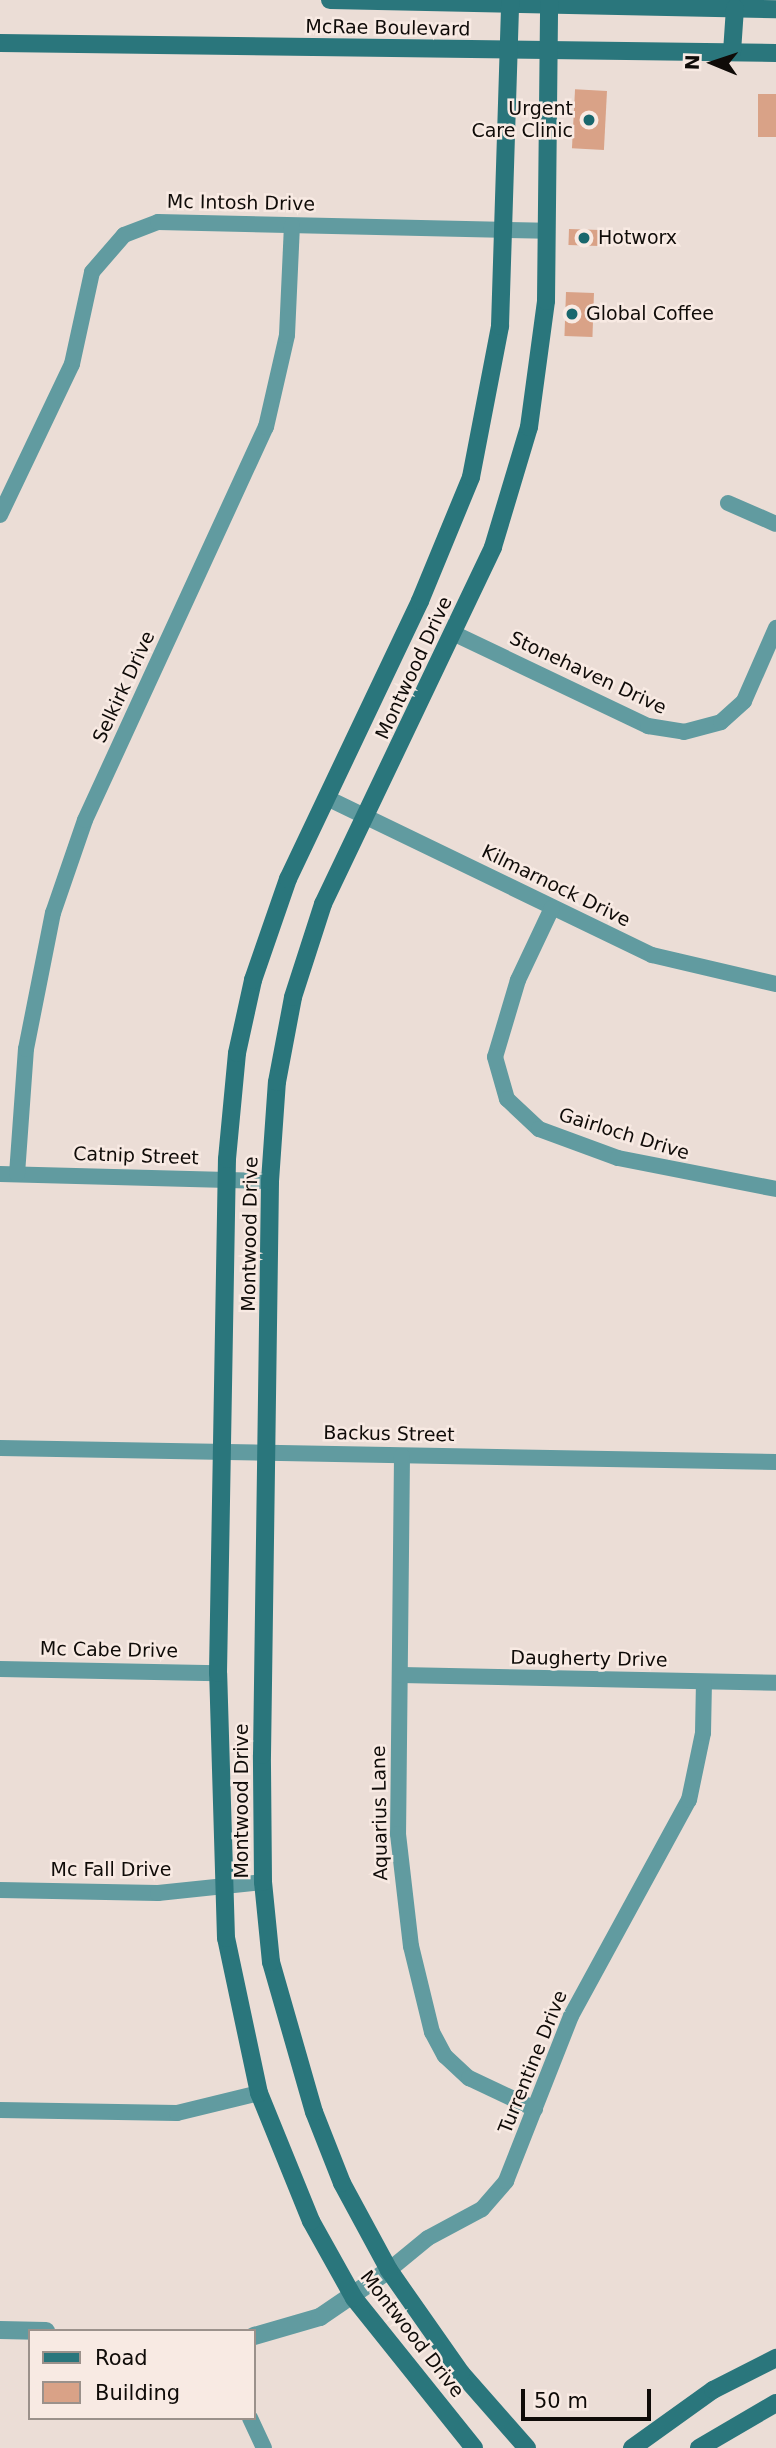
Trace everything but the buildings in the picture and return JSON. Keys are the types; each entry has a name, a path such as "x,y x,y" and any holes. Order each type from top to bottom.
{"main road":[{"name":"McRae Boulevard","path":"330,0 549,2 776,9"},
{"name":"Montwood Drive","path":"474,2448 354,2298 311,2221 259,2093 234,1990 221,1886 218,1673 227,1180 232,1084 253,980 288,879 447,542 471,477 500,326 510,2"},
{"name":"Montwood Drive","path":"527,2448 461,2373 389,2270 342,2183 290,2040 271,1962 262,1882 270,1181 277,1082 293,997 323,904 455,634 493,547 529,427 541,360 546,232 549,2"},
{"path":"732,52 734,8"},
{"name":"McRae Boulevard","path":"0,43 776,53"},
{"path":"632,2448 713,2390 776,2358"},
{"path":"699,2448 776,2403"}],"street":[{"name":"Mc Intosh Drive","path":"0,515 72,364 92,272 114,242 158,222 546,232"},
{"name":"Selkirk Drive","path":"17,1174 26,1049 57,901 85,820 266,427 287,335 292,226"},
{"path":"729,503 776,524"},
{"name":"Stonehaven Drive","path":"455,634 648,726 684,732 720,722 744,701 776,628"},
{"name":"Kilmarnock Drive","path":"327,798 552,908 662,958 776,984"},
{"name":"Gairloch Drive","path":"552,908 517,981 495,1057 507,1099 539,1129 618,1158 776,1189"},
{"name":"Catnip Street","path":"0,1174 270,1181"},
{"name":"Backus Street","path":"0,1448 776,1462"},
{"name":"Aquarius Lane","path":"402,1456 401,1879 432,2032 458,2071 535,2109"},
{"name":"Mc Cabe Drive","path":"0,1669 218,1673"},
{"name":"Daugherty Drive","path":"401,1675 776,1683"},
{"name":"Turrentine Drive","path":"256,2336 290,2328 354,2298 497,2193 517,2161 571,2016 689,1800 703,1733 704,1683"},
{"name":"Mc Fall Drive","path":"0,1890 158,1893 262,1882"},
{"path":"0,2109 177,2113 259,2093"},
{"path":"0,2330 28,2331"},
{"path":"251,2420 264,2448"}],"place":[{"name":"Urgent Care Clinic","path":"589,120"},
{"name":"Hotworx","path":"584,238"},
{"name":"Global Coffee","path":"572,314"}]}
